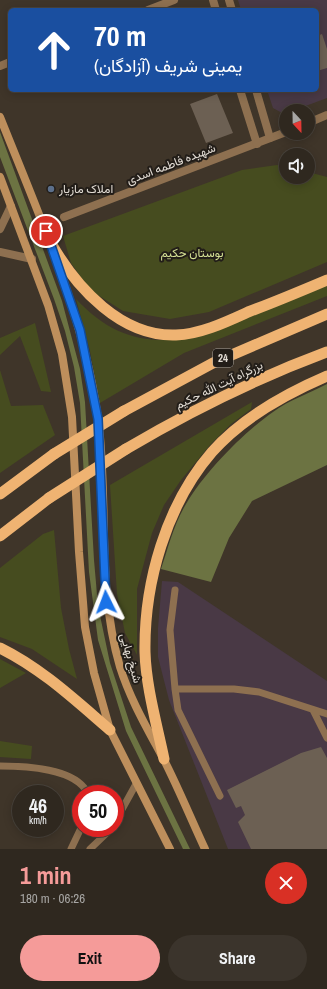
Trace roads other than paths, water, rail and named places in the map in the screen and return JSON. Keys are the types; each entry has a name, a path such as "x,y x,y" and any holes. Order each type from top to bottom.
{"highway":[{"path":"52,245 61,261 79,282 93,298 113,316 128,324 161,334 177,335 201,330 228,321 327,280"},
{"name":"بزرگراه آیت الله حکیم","path":"0,494 54,454 124,411 213,363 327,314"},
{"name":"بزرگراه آیت الله حکیم","path":"0,536 49,498 126,449 179,418 229,393 327,352"},
{"path":"164,759 153,705 145,654 148,592 164,536 189,484 213,452 257,413 282,398 327,376"},
{"path":"0,648 47,676 110,730"}],"main road":[{"name":"شیخ بهایی","path":"0,117 52,245 80,330 98,419 101,458 106,602 111,630 129,692 164,759 205,849"},
{"path":"0,177 32,259 48,305 62,354 72,417 73,468 86,627 94,673 110,730 170,849"}],"street":[{"path":"153,8 174,0"},
{"path":"241,92 256,144"},
{"path":"257,92 270,138"},
{"path":"315,119 327,115"},
{"name":"شهیده فاطمه اسدی","path":"64,217 279,135"},
{"path":"0,229 11,206"},
{"path":"0,252 32,259"}],"lane":[{"path":"175,590 170,630 178,710 220,796"},
{"path":"175,689 234,689 259,692 327,714"},
{"path":"313,710 327,738"},
{"path":"0,766 34,767 70,776 79,785"},
{"path":"124,806 136,784"},
{"path":"71,849 77,837"},
{"path":"90,849 103,837"}],"place":[{"name":"املاک مازیار","path":"51,189"}],"park label":[{"name":"بوستان حکیم","path":"192,253"}]}
